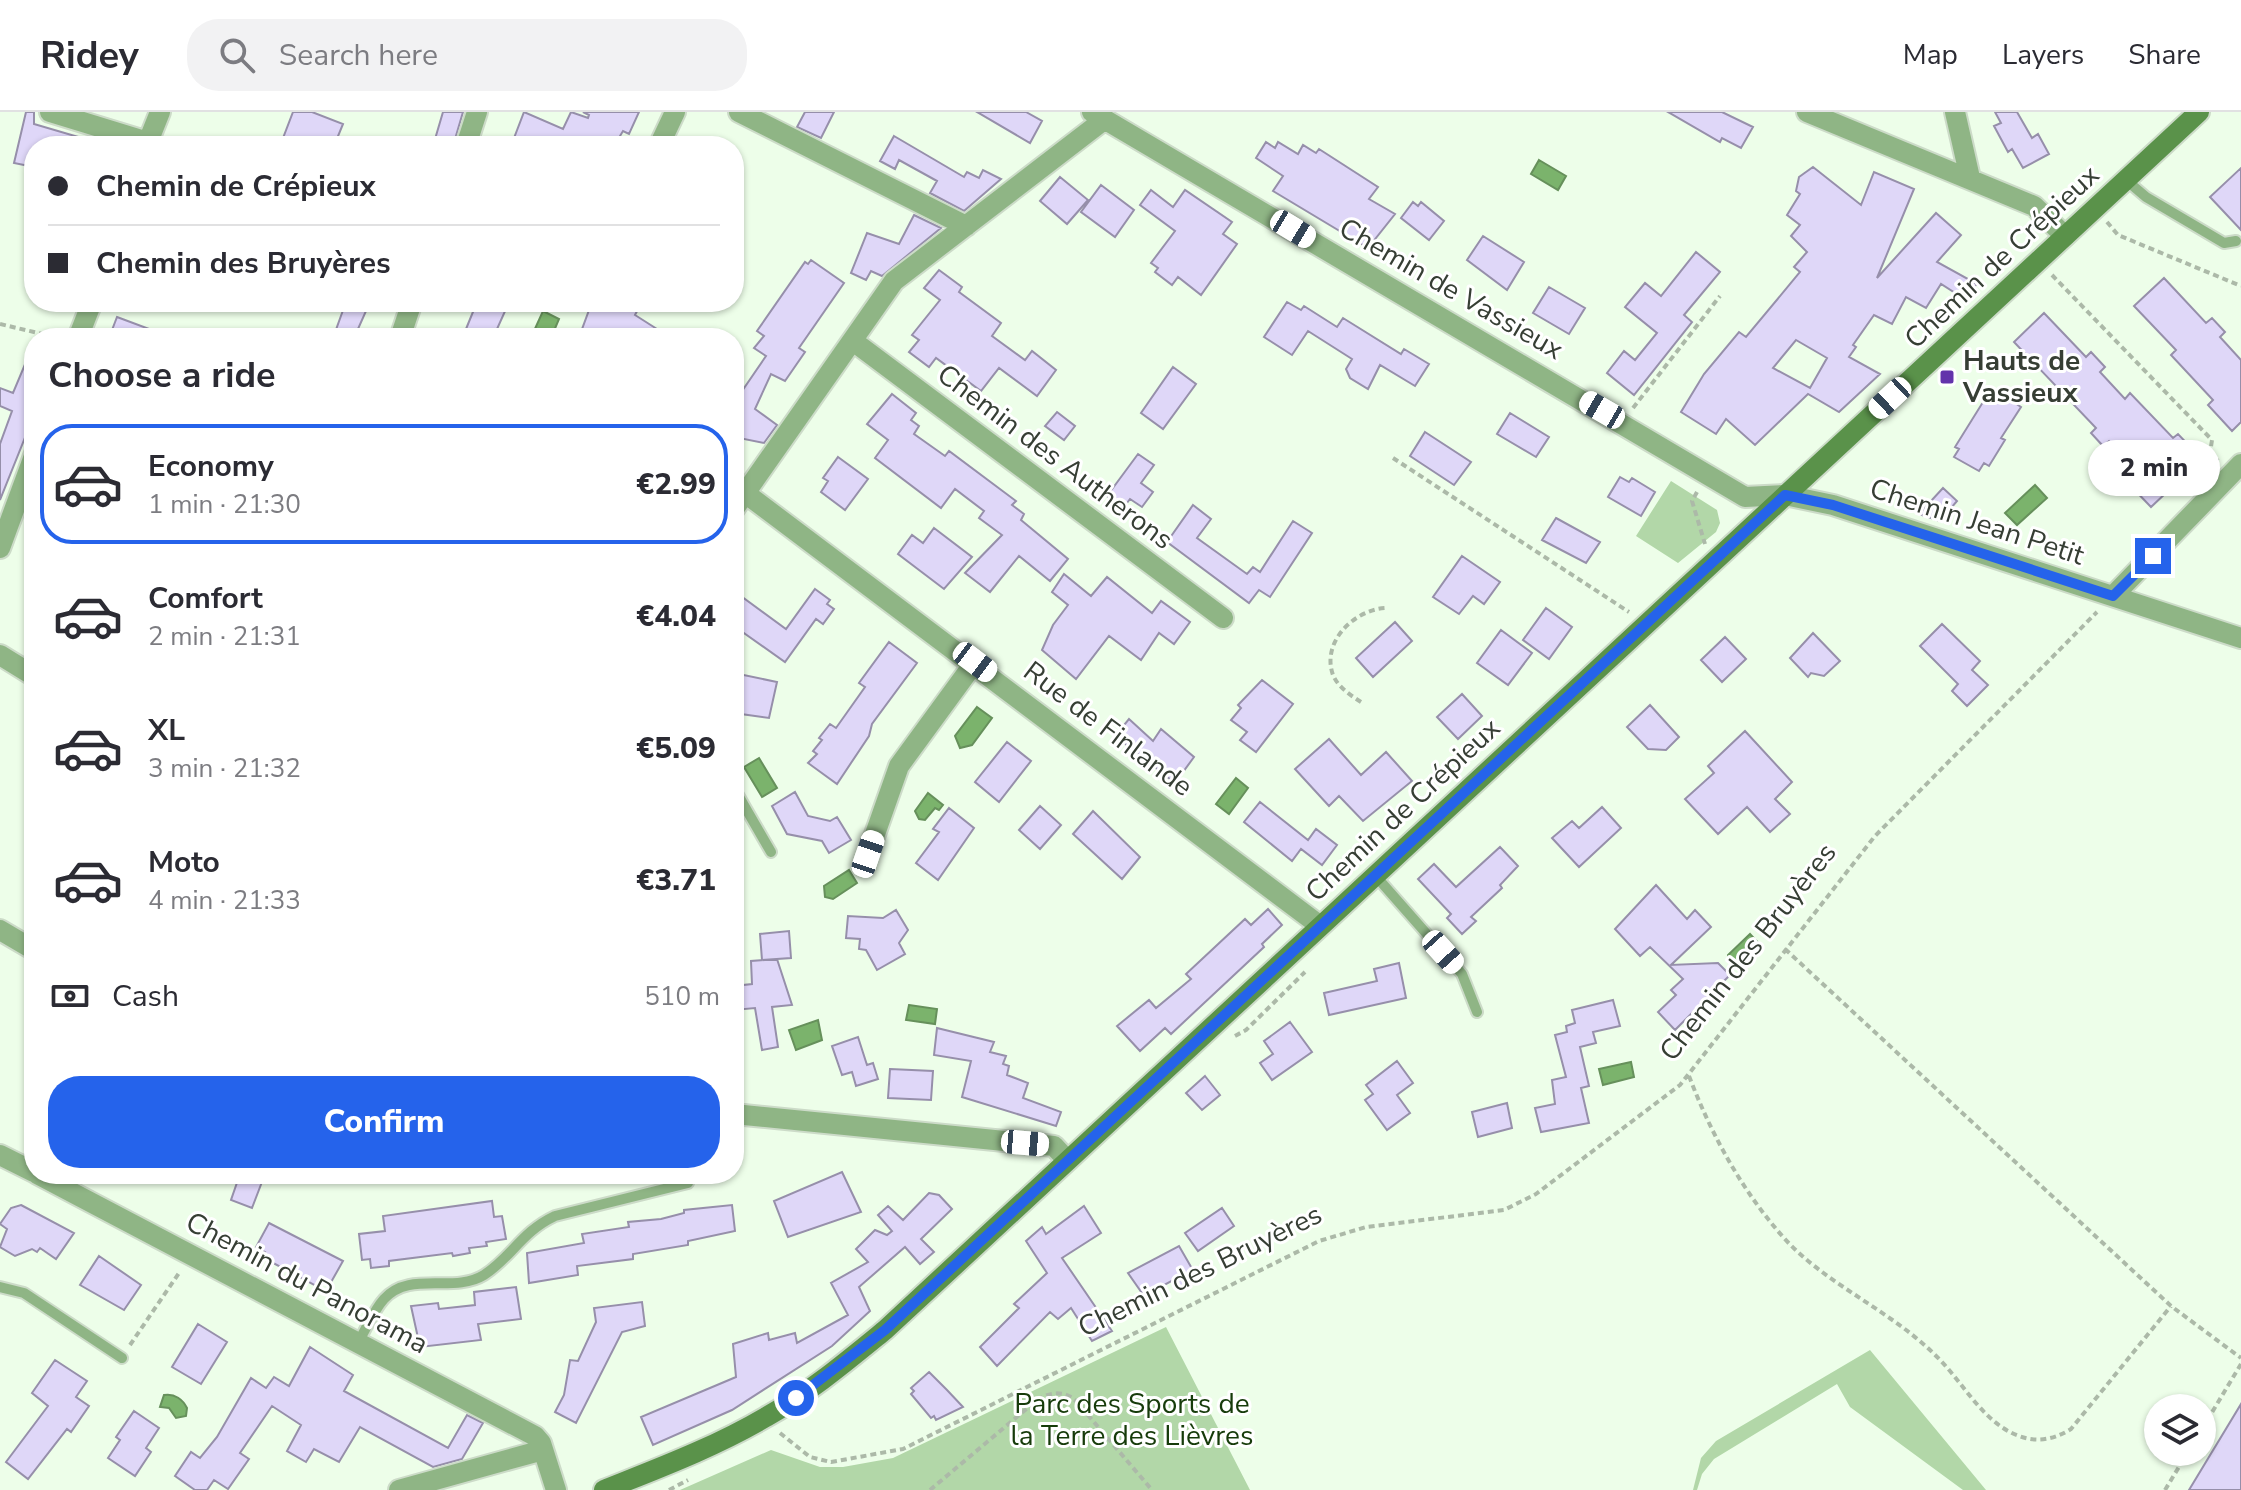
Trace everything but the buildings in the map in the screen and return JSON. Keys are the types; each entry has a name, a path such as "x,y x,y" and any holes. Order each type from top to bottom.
{"street":[{"path":"50,112 124,136"},
{"path":"151,136 160,112"},
{"path":"469,136 477,112"},
{"path":"664,136 675,112"},
{"path":"739,112 966,226"},
{"path":"1807,112 2034,206 2065,236"},
{"path":"1955,112 1970,178"},
{"name":"Chemin de Crépieux","path":"604,1490 702,1451 768,1416 835,1372 885,1330 2199,112"},
{"path":"744,495 894,281 966,226 1098,116"},
{"name":"Chemin de Vassieux","path":"1098,116 1623,422 1745,497 1785,495"},
{"name":"Chemin des Autherons","path":"853,341 1223,618"},
{"path":"2113,596 2236,469"},
{"path":"0,548 24,483"},
{"name":"Chemin Jean Petit","path":"1785,495 1833,505 2241,638"},
{"name":"Rue de Finlande","path":"744,504 975,662 1319,925"},
{"path":"0,655 24,670"},
{"path":"868,854 899,766 975,662"},
{"path":"0,930 24,944"},
{"path":"744,1115 1054,1146 1067,1160"},
{"name":"Chemin du Panorama","path":"0,1155 24,1167"},
{"name":"Chemin du Panorama","path":"57,1184 535,1436 543,1450"},
{"path":"399,1490 543,1450 556,1490"}],"lane":[{"path":"2126,180 2146,197 2224,243 2236,241"},
{"path":"744,805 771,852"},
{"path":"1374,874 1462,974 1477,1012"},
{"path":"359,1341 382,1301 401,1287 470,1281 496,1266 529,1231 555,1216 684,1184"},
{"path":"0,1287 24,1293 122,1358"}],"path":[{"path":"2095,209 2118,235 2241,286"},
{"path":"2039,261 2212,440 2210,453 2236,469"},
{"path":"1623,422 1720,296"},
{"path":"0,324 24,330"},
{"path":"1393,458 1647,623"},
{"path":"1707,472 1692,501 1703,542 1719,557"},
{"name":"Chemin des Bruyères","path":"768,1416 775,1428 801,1451 819,1460 852,1460 903,1449 1319,1241 1366,1227 1486,1214 1521,1203 1689,1076 1875,836 2113,596"},
{"path":"1361,702 1334,678 1331,661 1334,647 1347,625 1360,614 1385,608"},
{"path":"1785,949 2171,1306 2241,1361 2216,1405"},
{"path":"1689,1076 1707,1119 1735,1171 1784,1238 1818,1270 1904,1327 1941,1360 1990,1418 2020,1437 2057,1438 2071,1429 2171,1306"},
{"path":"122,1358 192,1255"},
{"path":"930,1490 1037,1400 1052,1393 1067,1395 1076,1401 1152,1490"},
{"path":"2165,1490 2180,1466"}],"green space":[{"path":"1671,481 1717,510 1720,523 1716,532 1678,563 1636,536"},
{"name":"Parc des Sports de la Terre des Lièvres","path":"1166,1327 1250,1490 680,1490 771,1450 820,1467 843,1467 893,1458"},
{"path":"1870,1350 1986,1490 1963,1490 1850,1407 1837,1384 1714,1459 1702,1474 1697,1490 1693,1490 1701,1458 1716,1441"}],"shaded area":[{"path":"1539,160 1566,176 1558,190 1531,174"},
{"path":"543,312 559,319 555,328 535,328"},
{"path":"2035,485 2047,498 2017,525 2005,513"},
{"path":"977,707 992,718 972,745 960,748 955,736"},
{"path":"759,758 777,788 762,797 744,767"},
{"path":"1236,778 1248,788 1229,814 1216,804"},
{"path":"928,793 943,805 939,810 935,808 925,820 919,819 915,811"},
{"path":"849,870 857,883 833,899 825,897 824,886"},
{"path":"1750,934 1762,947 1739,967 1730,963 1728,955"},
{"path":"909,1005 937,1009 935,1024 906,1020"},
{"path":"818,1020 822,1040 796,1050 789,1030"},
{"path":"1631,1062 1634,1077 1603,1085 1599,1069"},
{"path":"164,1395 181,1400 187,1408 186,1416 176,1418 169,1408 160,1407"}],"place":[{"name":"Hauts de Vassieux","path":"1947,377"}],"route":[{"path":"796,1398 835,1372 885,1330 1785,495 1833,505 2113,596 2153,556"}]}
